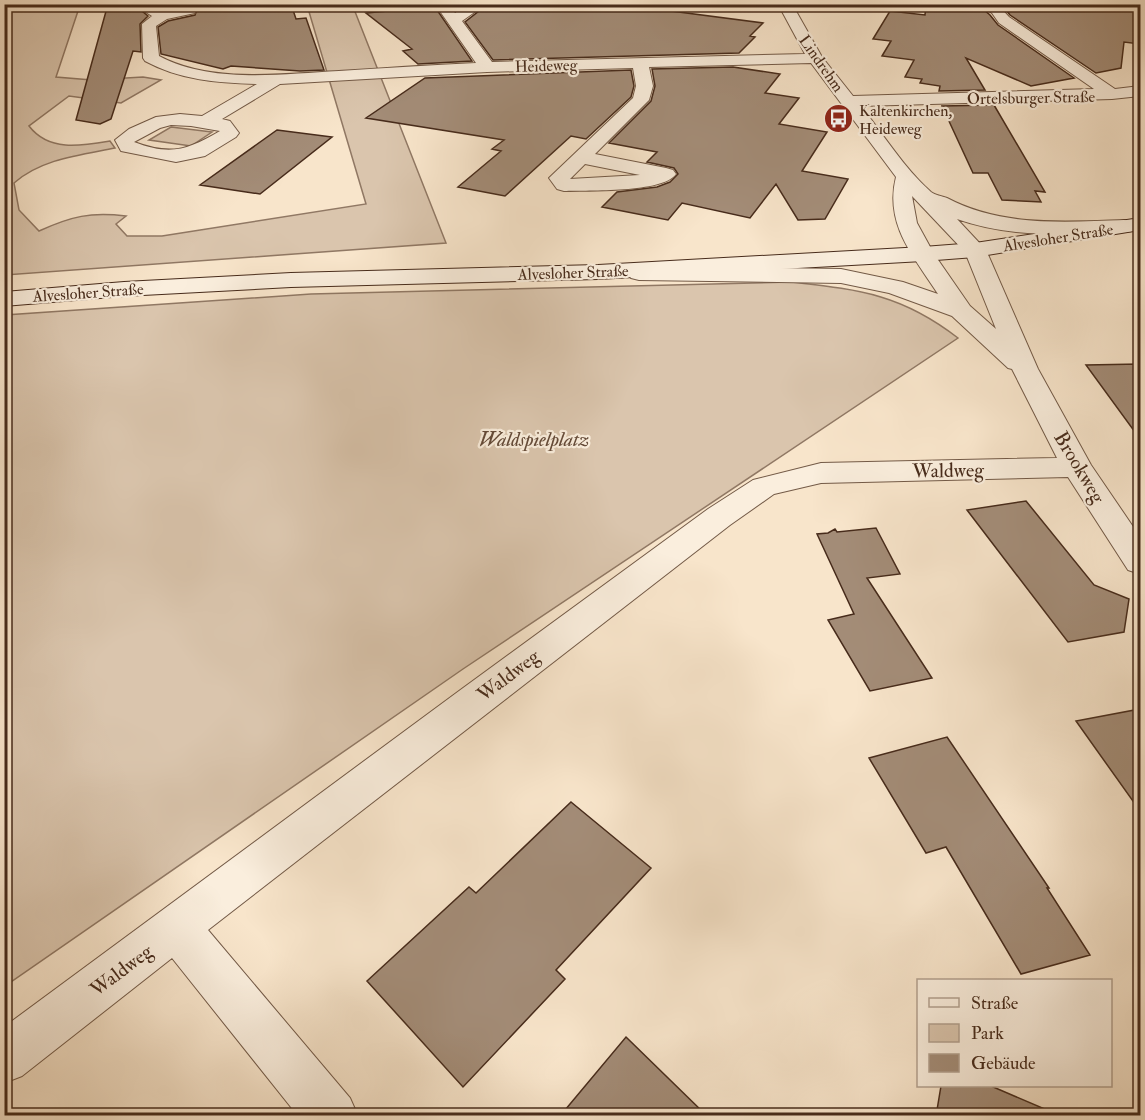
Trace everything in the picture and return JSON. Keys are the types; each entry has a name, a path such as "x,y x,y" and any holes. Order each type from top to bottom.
{"street":[{"name":"Heideweg","path":"186,4 192,8 187,12 164,10 149,24 151,58 160,64 200,75 276,79 487,67 815,58"},
{"path":"442,4 487,67"},
{"path":"454,20 478,4"},
{"name":"Lindrehm","path":"785,4 815,58 909,182 975,250"},
{"path":"996,6 1004,20 1112,94"},
{"path":"581,157 640,100 645,90 646,78 639,62"},
{"name":"Heideweg","path":"205,122 276,79"},
{"name":"Ortelsburger Straße","path":"849,101 1112,94 1140,91"},
{"path":"178,118 205,122 224,125 230,134 198,152 176,156 128,147 124,140 156,122 178,118"},
{"path":"923,254 906,223 902,194 909,182 951,211 990,221 1064,227 1136,225"},
{"name":"Alvesloher Straße","path":"4,299 124,288 291,280 598,272 923,254 975,250 1136,225"},
{"name":"Brookweg","path":"975,250 1025,369 1077,467 1140,562"},
{"name":"Brookweg","path":"923,254 961,311 1025,369"},
{"path":"598,272 841,276 895,286 961,311"},
{"name":"Waldweg","path":"4,1058 719,517 764,488 821,473 1077,467"},
{"path":"176,928 332,1116"}],"green space":[{"path":"352,4 446,243 5,275 4,5 80,5 56,77 92,80 143,77 161,80 121,103 69,96 29,126 46,140 56,143 77,145 110,141 115,148 62,159 36,168 25,175 14,183 19,210 39,231 81,216 113,215 126,216 116,224 127,236 162,236 366,204 307,5"},
{"path":"171,127 212,132 191,146 149,140"},
{"name":"Waldspielplatz","path":"792,282 879,296 918,312 958,338 463,669 5,986 5,315 311,294"}],"building":[{"path":"108,4 147,4 142,11 148,16 140,24 141,52 133,51 111,119 100,124 76,120"},
{"path":"199,4 258,4 258,7 291,4 296,19 306,18 324,70 300,71 231,66 223,69 161,54 158,27 168,21 195,15"},
{"path":"381,4 433,4 472,61 418,64 403,51 412,49 366,13 389,11"},
{"path":"488,4 617,4 763,23 750,36 755,37 739,53 493,60 465,22"},
{"path":"926,4 977,4 998,25 1074,78 1031,86 966,58 985,90 939,91 940,86 920,83 922,79 905,77 914,60 882,56 891,41 873,39 890,11 925,15"},
{"path":"1001,4 1092,4 1140,10 1140,44 1124,42 1121,68 1096,73 1010,15"},
{"path":"733,67 780,74 765,93 799,98 779,124 827,132 802,171 848,179 825,219 798,220 776,184 750,218 682,203 668,220 602,207 617,192 657,187 670,182 678,174 674,168 647,162 657,152 609,143 651,101 655,86 652,69"},
{"path":"631,70 634,86 631,97 586,139 571,136 505,196 458,187 501,151 492,149 504,140 366,118 425,78"},
{"path":"994,105 1045,192 1035,191 1041,202 1002,200 988,173 973,173 942,106"},
{"path":"277,130 332,137 260,194 200,185"},
{"path":"1140,364 1140,439 1086,365"},
{"path":"1026,501 1094,585 1129,599 1124,632 1068,642 967,510"},
{"path":"876,528 900,574 867,578 932,678 870,691 828,620 854,614 817,534 828,533 835,529 837,532"},
{"path":"1140,709 1140,811 1076,721"},
{"path":"947,737 1049,888 1047,888 1090,955 1021,974 946,847 926,853 869,758"},
{"path":"571,802 651,868 556,970 565,979 463,1087 367,981 469,887 476,893"},
{"path":"626,1037 707,1116 560,1116"},
{"path":"941,1087 993,1087 1061,1116 936,1116"}],"place":[{"name":"Kaltenkirchen, Heideweg","path":"838,119"}]}
